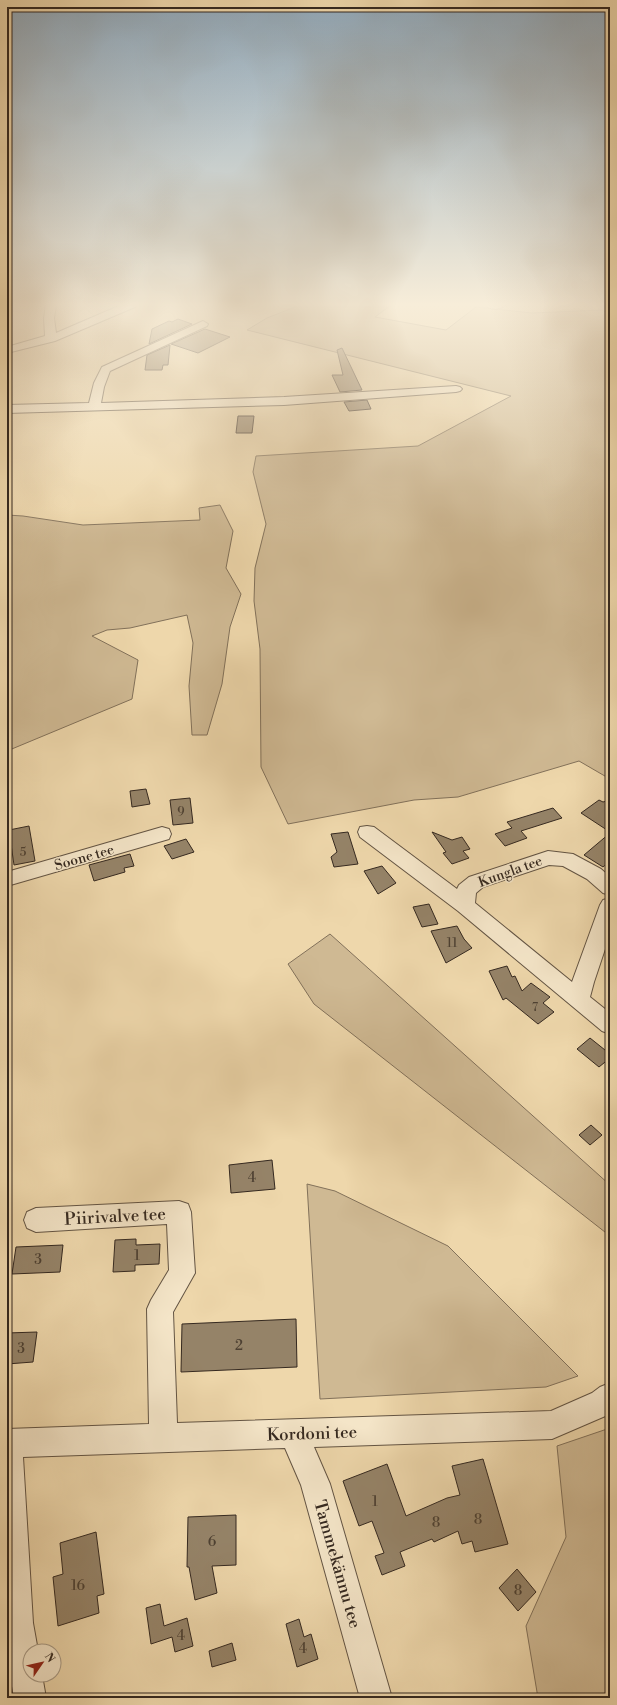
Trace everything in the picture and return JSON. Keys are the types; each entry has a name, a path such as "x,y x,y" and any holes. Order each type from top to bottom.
{"street":[{"path":"94,407 99,385"},
{"path":"7,409 284,401 456,389"},
{"path":"367,832 465,906 610,1025"},
{"name":"Soone tee","path":"7,880 162,834"},
{"name":"Kungla tee","path":"465,906 466,890 476,882 548,858 566,859 594,874 610,888"},
{"path":"579,1000 583,982 610,905"},
{"name":"Piirivalve tee","path":"36,1220 179,1212 182,1273 160,1309 163,1438"},
{"name":"Kordoni tee","path":"7,1443 552,1425 602,1403 610,1396"},
{"name":"Tammekännu tee","path":"293,1433 315,1484 376,1698"},
{"path":"7,1443 17,1623 30,1698"}],"shaded area":[{"path":"465,385 610,385 610,779 579,761 458,797 414,800 288,824 261,767 260,649 254,601 255,568 266,524 253,472 256,456 418,446 511,396"},
{"path":"220,505 233,531 226,568 241,594 230,627 222,684 207,735 192,735 189,686 193,643 187,615 130,628 107,630 92,636 138,660 132,699 7,751 7,515 83,525 200,520 199,508"},
{"path":"330,934 610,1185 610,1236 314,1004 288,964"},
{"path":"307,1184 335,1191 448,1246 578,1376 546,1387 320,1399"},
{"path":"610,1428 610,1698 538,1698 526,1626 566,1537 557,1446"}],"building":[{"path":"337,385 359,385 362,390 340,392"},
{"path":"367,400 371,409 349,411 344,402"},
{"path":"238,416 254,416 252,433 236,433"},
{"path":"146,789 150,804 132,807 130,791"},
{"path":"190,798 193,823 173,825 170,800"},
{"path":"599,800 603,802 610,800 610,832 581,813"},
{"path":"553,808 562,818 521,831 527,838 505,846 495,834 512,828 507,822"},
{"path":"29,826 35,861 14,865 9,830"},
{"path":"348,832 358,864 334,867 331,857 337,852 331,834"},
{"path":"432,832 452,840 462,837 470,849 463,851 469,858 452,864 443,853 446,852"},
{"path":"610,833 610,861 603,867 584,855"},
{"path":"186,839 194,852 172,859 164,846"},
{"path":"130,854 134,866 124,868 125,872 94,881 89,865"},
{"path":"382,866 396,883 378,894 364,871"},
{"path":"429,904 438,924 422,927 413,907"},
{"path":"457,926 464,939 472,948 446,963 431,931"},
{"path":"507,966 512,977 515,976 522,991 531,983 550,997 543,1003 554,1012 538,1024 506,998 503,1000 489,971"},
{"path":"590,1038 610,1054 610,1058 599,1067 577,1049"},
{"path":"591,1125 602,1135 590,1145 579,1135"},
{"path":"272,1160 275,1189 231,1193 229,1165"},
{"path":"136,1239 136,1245 160,1244 159,1264 135,1265 135,1271 113,1272 115,1240"},
{"path":"63,1245 60,1272 12,1274 16,1247"},
{"path":"296,1319 297,1367 181,1372 182,1324"},
{"path":"37,1332 33,1362 7,1364 7,1333"},
{"path":"483,1459 508,1544 475,1552 472,1541 462,1544 458,1531 434,1542 432,1539 400,1552 405,1566 382,1575 375,1556 384,1553 372,1521 359,1526 343,1481 387,1464 406,1516 447,1498 460,1495 452,1466"},
{"path":"236,1515 236,1565 212,1566 217,1593 195,1600 189,1567 187,1567 188,1517"},
{"path":"96,1532 104,1594 97,1596 99,1613 58,1626 53,1577 63,1574 60,1543"},
{"path":"517,1569 536,1592 518,1611 499,1588"},
{"path":"160,1604 164,1626 187,1618 193,1646 175,1652 172,1637 151,1644 146,1608"},
{"path":"299,1619 304,1637 311,1634 318,1659 297,1667 286,1624"},
{"path":"232,1643 236,1660 212,1667 209,1651"}]}
